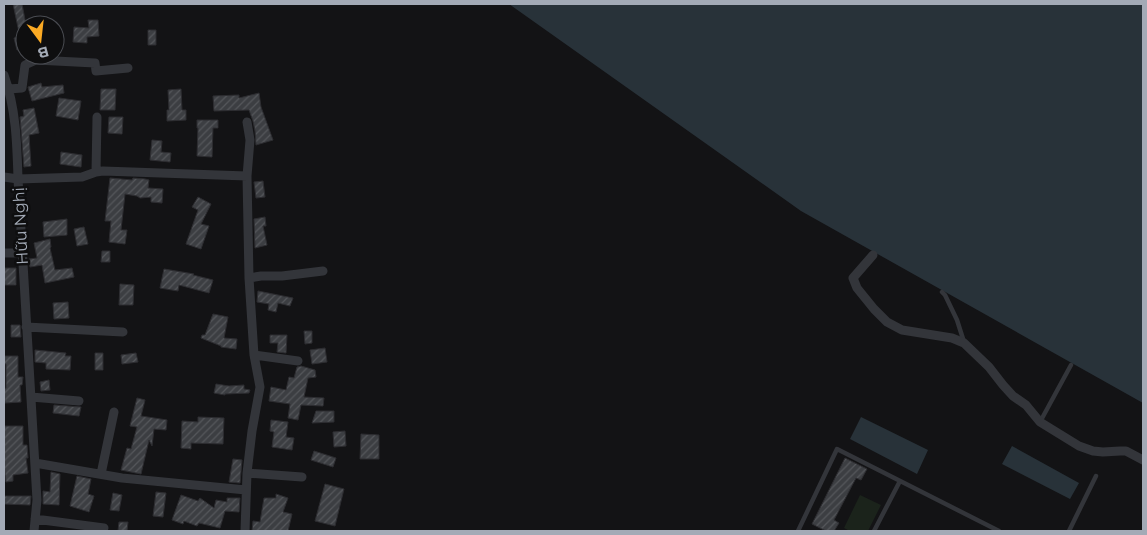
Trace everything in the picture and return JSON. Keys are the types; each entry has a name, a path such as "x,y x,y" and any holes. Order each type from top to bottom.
{"street":[{"path":"9,89 22,88 26,65 36,60 95,64 96,71 128,68"},
{"name":"Hữu Nghị","path":"4,75 9,89 16,132 37,500 34,531"},
{"path":"96,172 97,116"},
{"path":"245,531 247,472 260,387 254,356 250,278 247,176 250,140 247,122"},
{"path":"4,177 18,179 82,177 96,172 247,176"},
{"path":"4,253 22,253"},
{"path":"873,255 853,278 857,288 887,322 902,330 952,338 964,343 989,367 1013,396 1026,405 1040,422 1078,446 1103,452 1120,450 1143,460"},
{"path":"250,278 323,271"},
{"path":"26,327 123,332"},
{"path":"254,356 298,361"},
{"path":"31,397 79,401"},
{"path":"101,474 114,412"},
{"path":"35,463 122,478 246,490"},
{"path":"247,472 302,477"},
{"path":"35,519 104,528"}],"lane":[{"path":"942,292 957,320 964,343"},
{"path":"1040,422 1071,365"},
{"path":"798,531 838,449 990,529 999,531"},
{"path":"1068,531 1096,476"},
{"path":"874,531 900,481"}],"shaded area":[{"path":"509,4 1143,4 1143,403 801,211"},
{"path":"861,417 928,450 917,474 850,439"},
{"path":"1012,446 1079,483 1070,499 1002,464"},
{"path":"860,495 881,505 868,531 850,531 844,528"}],"building":[{"path":"13,4 22,4 24,15 15,15"},
{"path":"88,20 98,20 99,36 87,37 87,43 73,42 74,27 89,28"},
{"path":"148,30 156,30 156,45 148,45"},
{"path":"41,83 42,87 63,85 64,93 32,101 28,87"},
{"path":"101,89 116,89 115,110 100,110"},
{"path":"181,89 182,110 186,110 186,120 167,121 167,110 169,110 168,90"},
{"path":"259,93 261,107 273,140 256,145 253,121 249,110 214,111 213,96 239,95 239,98"},
{"path":"59,98 81,101 78,120 56,116"},
{"path":"34,108 39,133 29,135 31,166 24,167 20,117 24,116 23,110"},
{"path":"109,117 123,117 122,134 108,133"},
{"path":"197,120 218,120 218,128 213,128 212,157 197,156"},
{"path":"152,140 162,141 161,152 171,153 170,162 150,160"},
{"path":"61,152 82,155 81,167 60,164"},
{"path":"110,178 145,179 149,180 148,188 163,189 162,203 151,202 151,197 140,198 125,194 121,230 127,230 125,244 109,242 111,221 105,221"},
{"path":"263,181 265,197 256,198 254,182"},
{"path":"198,197 211,204 201,224 209,226 201,249 186,244 198,210 192,207"},
{"path":"265,217 266,226 263,226 267,245 255,248 254,219"},
{"path":"67,219 67,235 44,237 43,222"},
{"path":"84,227 88,244 77,246 74,229"},
{"path":"50,239 55,270 72,268 74,277 45,283 42,265 30,267 29,259 37,258 34,243"},
{"path":"102,251 110,251 110,262 101,262"},
{"path":"4,268 16,268 16,285 4,285"},
{"path":"164,269 194,274 213,280 209,293 179,285 178,291 160,288"},
{"path":"120,284 134,285 133,305 119,305"},
{"path":"258,291 293,298 290,306 278,303 276,312 268,310 269,304 257,302"},
{"path":"68,302 69,318 54,319 53,303"},
{"path":"213,314 228,317 224,338 237,339 236,349 221,347 201,338 202,335 205,335"},
{"path":"11,325 20,325 21,337 11,337"},
{"path":"304,331 312,331 312,343 305,344"},
{"path":"270,335 287,335 286,353 277,352 278,343 270,343"},
{"path":"325,348 327,362 312,364 310,350"},
{"path":"35,350 66,353 65,356 71,356 70,370 46,369 46,363 35,362"},
{"path":"95,353 103,353 103,370 95,370"},
{"path":"136,353 138,362 122,364 121,355"},
{"path":"4,356 18,356 18,377 23,377 22,385 20,385 21,402 5,403 6,364 4,364"},
{"path":"301,366 315,370 316,377 308,378 304,397 324,398 323,406 301,405 298,420 288,418 290,404 269,401 271,387 286,390 289,377 294,378 297,367"},
{"path":"49,380 50,390 41,391 40,382"},
{"path":"216,384 229,386 244,385 244,389 250,390 249,393 225,395 214,393"},
{"path":"137,398 145,400 141,416 167,420 166,430 154,429 152,446 149,440 141,474 121,470 127,448 131,449 137,427 130,426"},
{"path":"54,405 81,407 79,416 53,413"},
{"path":"316,411 334,411 334,422 312,423"},
{"path":"198,417 224,418 223,444 191,443 191,449 181,448 182,421 198,422"},
{"path":"271,420 288,422 286,437 294,438 292,450 272,447 274,432 270,431"},
{"path":"4,426 23,426 23,445 27,445 28,458 26,458 28,473 13,475 13,481 6,482 4,467"},
{"path":"345,431 346,446 334,447 333,432"},
{"path":"361,434 379,435 379,459 360,459"},
{"path":"314,451 336,458 333,467 311,460"},
{"path":"845,458 867,469 861,480 856,478 834,520 839,523 834,531 826,531 812,524"},
{"path":"233,459 242,460 240,483 229,482"},
{"path":"51,472 60,474 59,505 43,504 43,491 50,492"},
{"path":"77,476 91,479 88,494 94,496 89,512 70,506"},
{"path":"325,484 344,489 335,526 315,521"},
{"path":"156,492 166,493 163,517 153,516"},
{"path":"113,493 122,495 119,511 110,510"},
{"path":"276,494 288,498 283,512 292,514 288,531 252,531 253,521 260,522 264,498 276,498"},
{"path":"181,495 198,501 200,498 214,508 216,500 227,502 227,498 240,498 239,512 225,511 220,528 199,523 197,526 184,521 183,524 172,520"},
{"path":"4,496 31,496 30,505 4,504"},
{"path":"119,522 128,522 127,531 118,531"}]}
